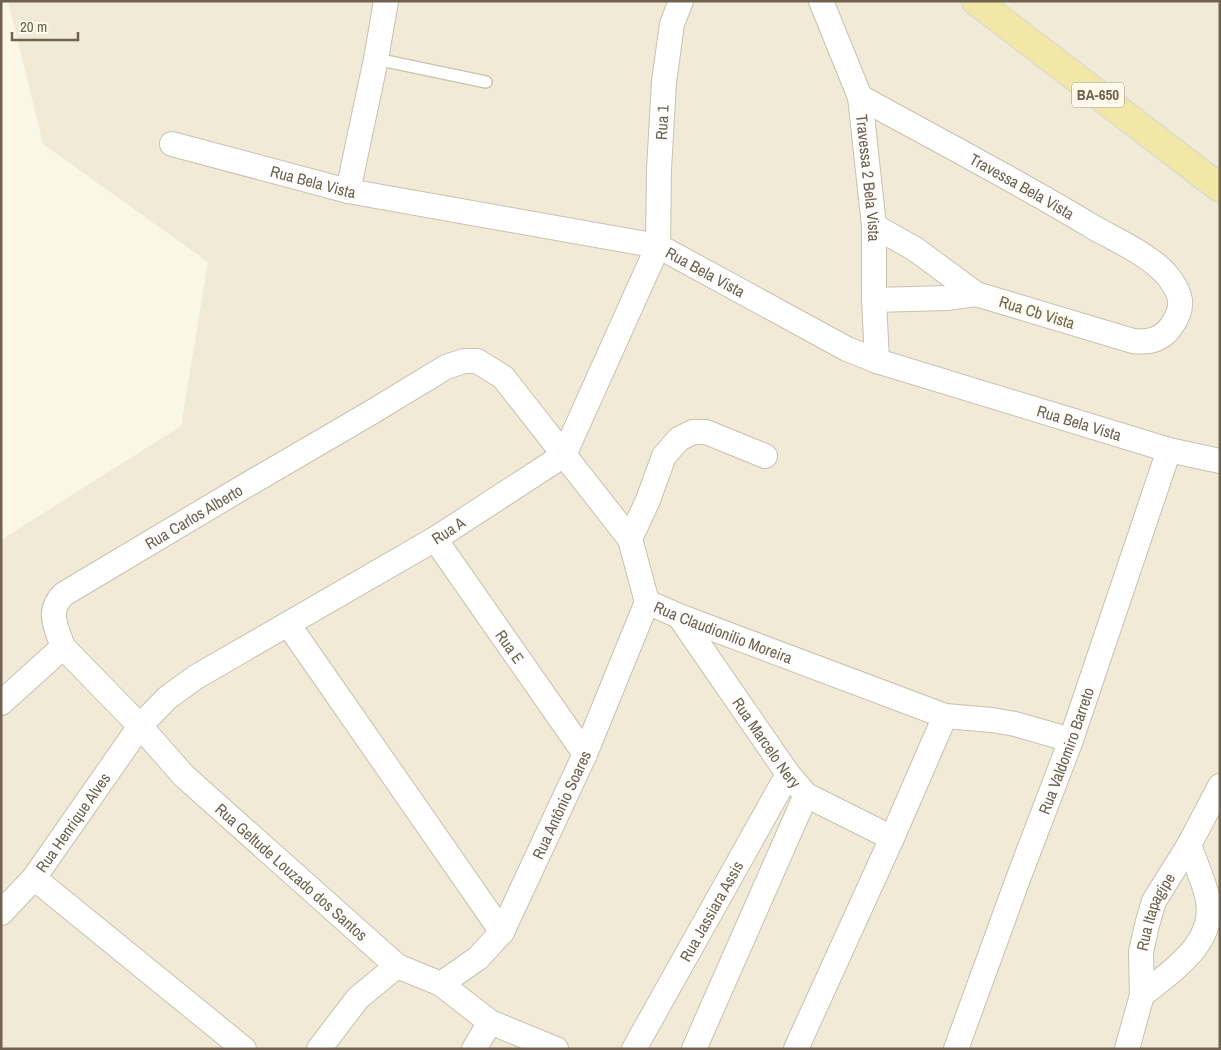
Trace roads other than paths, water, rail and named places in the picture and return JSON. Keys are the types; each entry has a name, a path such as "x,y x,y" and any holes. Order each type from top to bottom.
{"main road":[{"name":"BA-650","path":"976,1 1220,188"}],"street":[{"path":"348,191 376,59 386,1"},
{"name":"Rua 1","path":"658,246 659,169 664,82 672,24 681,1"},
{"name":"Travessa 2 Bela Vista","path":"821,1 860,98 874,226 874,300 877,361"},
{"name":"Travessa Bela Vista","path":"860,98 1080,219 1149,260 1165,274 1175,288"},
{"name":"Rua Bela Vista","path":"172,144 348,191 658,246 847,349 877,361 1169,450 1220,461"},
{"name":"Rua Cb Vista","path":"874,226 915,249 976,294 1133,341 1145,342 1156,340 1168,331 1181,311 1181,300 1175,288"},
{"path":"564,455 658,246"},
{"path":"874,300 947,298 976,294"},
{"name":"Rua Claudionilio Moreira","path":"446,367 464,360 477,361 503,377 630,539 647,602 679,616 945,716 1015,724 1071,740"},
{"name":"Rua Carlos Alberto","path":"63,647 53,619 54,607 64,594 446,367"},
{"path":"630,539 648,500 664,456 679,439 693,432 706,432 765,456"},
{"name":"Rua Valdomiro Barreto","path":"956,1049 1071,740 1169,450"},
{"name":"Rua A","path":"140,726 167,698 196,677 435,539 564,455"},
{"name":"Rua E","path":"435,539 585,754"},
{"name":"Rua Antônio Soares","path":"441,984 478,958 502,932 585,754 647,602"},
{"name":"Rua Marcelo Nery","path":"679,616 788,774 806,795 888,848"},
{"path":"288,624 502,932"},
{"path":"1,703 63,647"},
{"name":"Rua Geltude Louzado dos Santos","path":"63,647 140,726 184,776 397,966 441,984 490,1022 556,1049"},
{"path":"796,1049 888,848 945,716"},
{"name":"Rua Henrique Alves","path":"1,913 34,878 140,726"},
{"name":"Rua Jassiara Assis","path":"634,1049 788,774"},
{"name":"Rua Itapagipe","path":"1126,1049 1142,995 1141,952 1146,925 1154,901 1189,845 1220,786"},
{"path":"694,1049 806,795"},
{"path":"1142,995 1191,954 1203,935 1208,920 1208,897 1189,845"},
{"path":"34,878 244,1049"},
{"path":"319,1049 358,998 397,966"},
{"path":"474,1049 490,1022"}],"lane":[{"path":"376,59 486,82"}]}
